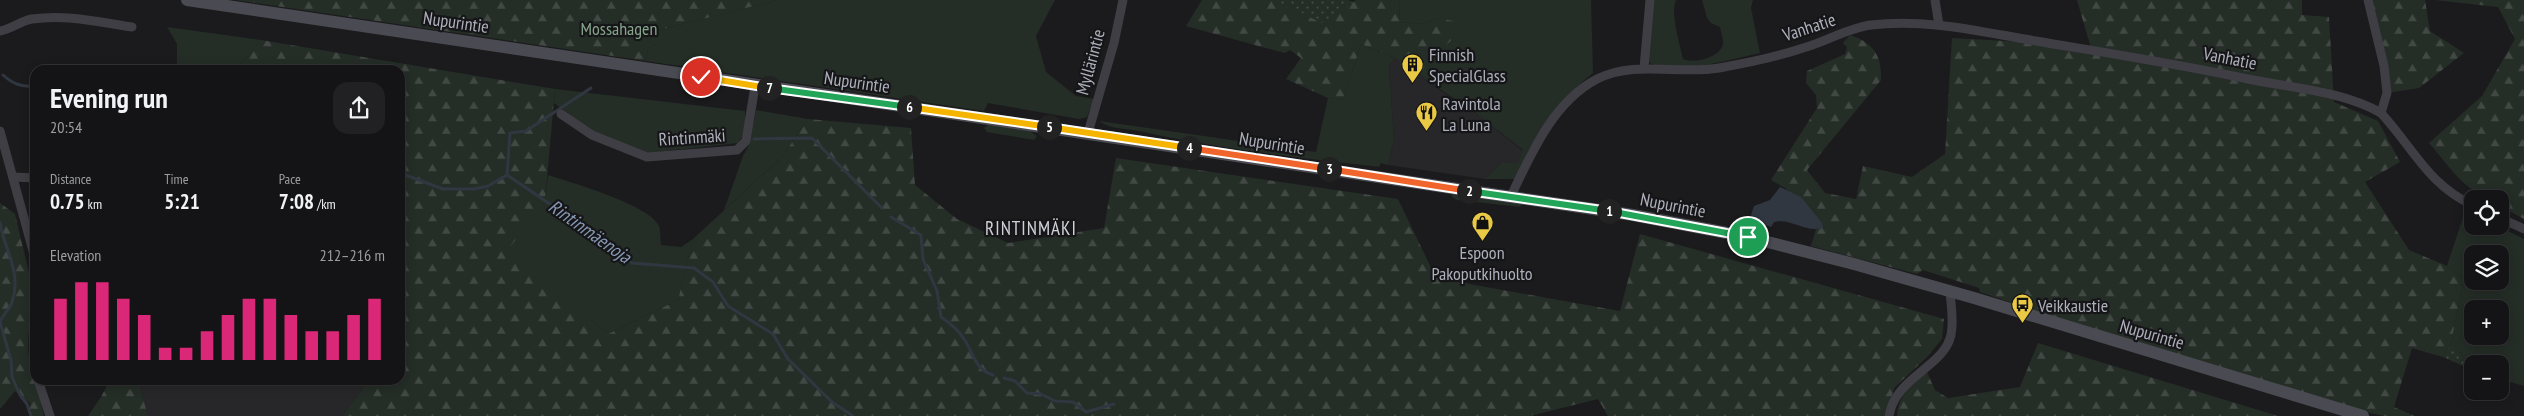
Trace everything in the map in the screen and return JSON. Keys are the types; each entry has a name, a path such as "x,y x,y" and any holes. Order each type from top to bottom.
{"main road":[{"name":"Nupurintie","path":"187,0 594,59 755,86 1088,133 1633,215 1748,237 1950,292 2363,416"}],"street":[{"name":"Myllärintie","path":"1088,133 1123,0"},
{"path":"1644,68 1650,0"},
{"path":"1935,0 1939,25"},
{"path":"2368,0 2384,66 2387,93 2381,113 2434,180 2464,202"},
{"path":"0,31 11,28 24,20 54,18 76,18 132,27"},
{"name":"Vanhatie","path":"1511,196 1530,155 1567,103 1584,87 1598,79 1620,71 1644,68 1680,70 1719,68 1803,48 1870,25 1939,25 2205,70 2350,99 2381,113"},
{"name":"Rintinmäki","path":"561,114 592,135 648,157 738,150 746,141 755,86"},
{"path":"0,131 30,240"},
{"path":"13,177 30,178"},
{"path":"2509,222 2524,229"},
{"path":"1889,416 1906,383 1933,361 1943,350 1951,336 1950,292"},
{"path":"40,385 50,416"}],"shaded area":[{"path":"1395,58 1474,112 1523,151 1517,163 1501,163 1485,179 1388,165 1394,140 1389,66"},
{"path":"1780,187 1801,197 1822,223 1823,228 1810,229 1780,221 1774,222 1771,227 1754,221 1751,215 1754,206 1770,200"},
{"path":"139,385 365,385 342,416 148,416"}],"green space":[{"name":"Mossahagen","path":"235,0 778,0 651,32 646,61"},
{"path":"778,0 1055,0 1036,36 1046,72 1076,96 1094,99 1087,117 1079,119 988,103 984,111 646,61 651,32"},
{"path":"1202,0 1348,0 1353,2 1356,0 1399,0 1400,22 1422,24 1438,18 1458,22 1452,40 1433,56 1419,75 1395,58 1361,44 1343,100 1328,98 1286,79 1301,58 1290,50 1285,53 1186,26"},
{"path":"1272,0 1348,0 1353,3 1321,23 1287,5 1286,13"},
{"path":"1399,0 1591,0 1593,73 1565,99 1549,119 1528,151 1520,173 1515,179 1485,179 1501,163 1517,163 1523,150 1474,112 1419,75 1433,56 1452,40 1438,18 1422,24 1400,22"},
{"path":"1654,0 1676,0 1674,12 1683,59 1693,61 1710,57 1719,51 1723,45 1720,27 1711,23 1707,18 1702,0 1753,0 1751,8 1760,53 1692,67 1651,64 1648,59"},
{"path":"2077,0 2302,0 2302,15 2329,17 2334,102 2378,121 2400,162 2365,182 2409,250 2447,266 2464,279 2451,343 2443,357 2412,348 2394,407 2415,416 2384,416 2361,411 2079,325 1980,292 1979,288 1923,270 1917,274 1811,246 1816,229 1822,228 1785,188 1771,180 1817,108 1816,95 1806,83 1807,71 1845,54 1847,47 1843,43 1850,35 1865,42 1875,51 1880,64 1881,80 1807,170 1825,193 1856,199 1863,166 1912,177 1945,154 1952,38 2023,42 2093,55"},
{"path":"2368,0 2425,0 2430,31 2464,53 2419,88 2387,93"},
{"path":"2435,0 2524,0 2524,219 2509,211 2509,190 2474,190 2460,179 2429,143 2482,96 2515,39 2498,7"},
{"path":"167,27 261,40 240,65 177,65 177,44"},
{"path":"261,40 555,89 545,201 505,254 608,334 678,300 693,239 782,157 808,119 911,128 915,185 957,219 1008,243 1104,228 1116,158 1398,199 1436,278 1620,311 1640,234 1944,319 1942,339 1927,357 1895,387 1884,416 1608,416 1598,399 1530,416 342,416 365,385 405,385 405,65 240,65"},
{"path":"1361,44 1395,58 1389,66 1394,140 1388,165 1381,163 1379,167 1231,148 1115,127 1099,121 1316,152 1328,98 1343,100"},
{"path":"555,89 745,111 745,132 738,143 647,153 592,131 554,103"},
{"path":"756,110 808,119 782,157 724,210 743,156 750,143"},
{"path":"988,125 1030,131 1037,136 1034,140 987,132 984,128"},
{"path":"548,175 608,195 641,210 653,218 659,226 661,245 681,247 693,239 678,300 608,334 504,254 545,201"},
{"path":"1455,193 1520,204 1521,207 1457,200 1451,196"},
{"path":"0,203 15,214 30,277 28,351 30,359 30,385 36,385 44,416 30,416 30,403 15,391 0,409"},
{"path":"2464,214 2464,235 2509,235 2509,232 2524,239 2524,386 2509,382 2509,355 2464,355 2464,357 2451,343 2464,279 2447,266"},
{"path":"2038,343 2278,416 1897,416 1903,396 1927,372 1935,390 1948,398 2020,387"},
{"path":"2451,343 2464,357 2464,366 2443,357"},
{"path":"107,385 139,385 148,416 88,416"}],"waterway":[{"name":"Rintinmäenoja","path":"3,75 10,81 30,86"},
{"path":"507,175 510,133 526,131 591,88"},
{"path":"754,139 812,138 882,208"},
{"name":"Rintinmäenoja","path":"405,175 443,189 474,189 488,186 507,175"},
{"name":"Rintinmäenoja","path":"507,175 618,250 632,263 694,268 713,282 728,306 773,334 788,359 832,402 853,416"},
{"path":"891,217 921,235 923,259 937,291 941,317 959,332 978,365 993,375"},
{"path":"0,223 12,262 15,281 12,302 0,322"},
{"path":"0,322 11,360 12,377 20,395 27,404 31,416"},
{"path":"1004,378 1015,381 1027,393 1041,394 1055,401 1073,402 1086,412 1114,404"}],"place":[{"name":"Finnish SpecialGlass","path":"1413,83"},
{"name":"Ravintola La Luna","path":"1426,132"},
{"name":"Espoon Pakoputkihuolto","path":"1482,241"},
{"name":"Veikkaustie","path":"2022,324"}],"district":[{"name":"RINTINMÄKI","path":"1031,228"}],"route":[{"path":"701,77 1066,129 1530,199 1633,215 1748,237"}]}
